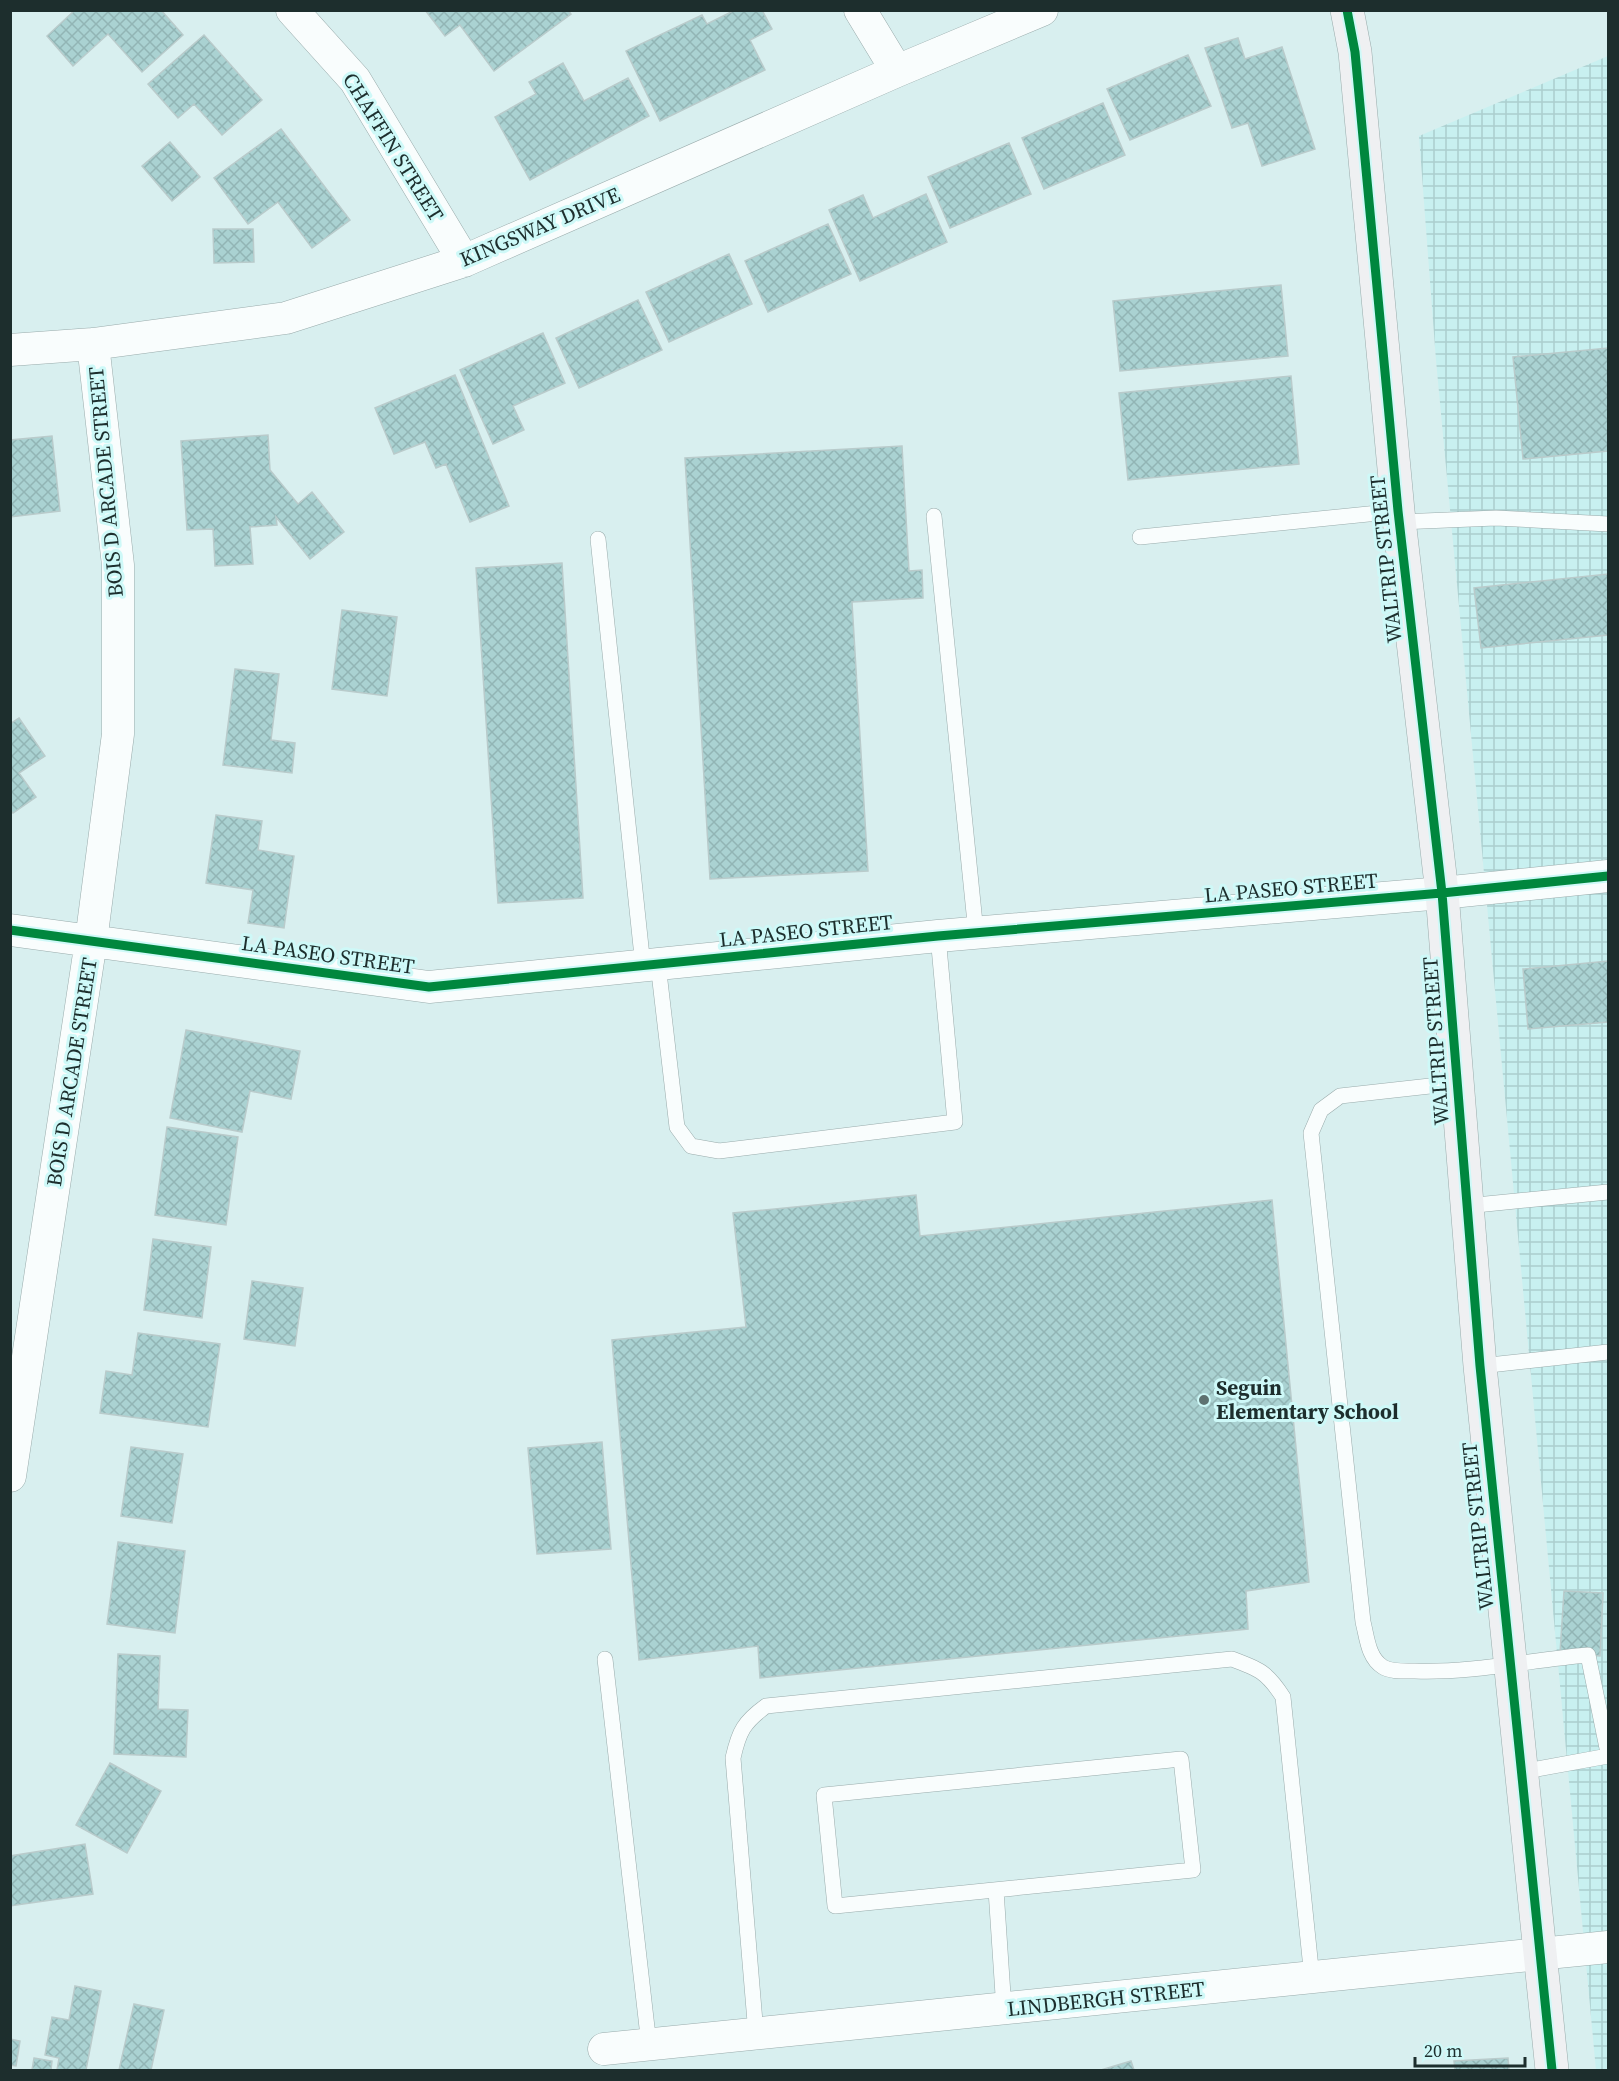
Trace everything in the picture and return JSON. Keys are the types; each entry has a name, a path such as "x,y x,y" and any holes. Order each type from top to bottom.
{"street":[{"name":"CHAFFIN STREET","path":"292,10 355,81 464,261"},
{"path":"860,10 897,71"},
{"name":"KINGSWAY DRIVE","path":"10,350 93,344 286,318 464,261 897,71 1042,10"},
{"name":"WALTRIP STREET","path":"1347,10 1355,52 1399,516 1442,893 1480,1366 1552,2070"},
{"name":"BOIS D ARCADE STREET","path":"10,1476 91,940 118,734 118,565 93,344"},
{"name":"LA PASEO STREET","path":"10,930 429,987 938,936 1442,893 1608,876"},
{"name":"LINDBERGH STREET","path":"604,2049 1608,1947"}],"lane":[{"path":"934,516 976,933"},
{"path":"1140,537 1399,516 1608,524"},
{"path":"598,539 650,965 677,1127 691,1146 720,1151 955,1122 938,936"},
{"path":"1457,1083 1340,1096 1321,1110 1311,1133 1363,1622 1370,1653 1383,1667 1399,1671 1432,1672 1510,1666 1588,1655 1608,1754 1520,1772"},
{"path":"1466,1206 1608,1192"},
{"path":"1480,1366 1608,1352"},
{"path":"605,1659 649,2045"},
{"path":"756,2034 733,1758 738,1734 753,1715 766,1706 812,1701 1232,1659 1254,1667 1272,1680 1283,1697 1312,1978"},
{"path":"1181,1759 1193,1870 996,1890 835,1906 824,1795 1181,1759"},
{"path":"996,1890 1004,2010"}],"shaded area":[{"path":"1608,56 1608,2070 1596,2070 1436,360 1419,136"}],"building":[{"path":"75,10 161,10 183,35 142,72 108,34 73,66 47,36"},
{"path":"425,10 568,10 571,14 494,71 460,25 445,36"},
{"path":"735,10 762,10 772,29 750,40 765,70 660,121 626,51 702,15 707,24"},
{"path":"204,35 262,100 222,135 194,104 178,118 148,84"},
{"path":"1238,38 1245,59 1282,47 1315,149 1262,166 1248,123 1232,128 1205,48"},
{"path":"1188,55 1211,106 1130,140 1107,89"},
{"path":"563,63 584,101 628,78 649,116 530,180 495,117 536,94 529,82"},
{"path":"1103,103 1125,155 1044,189 1022,138"},
{"path":"281,129 350,220 312,248 278,202 248,224 214,178"},
{"path":"170,142 200,177 172,201 142,166"},
{"path":"1009,143 1031,194 950,228 928,177"},
{"path":"926,194 947,242 860,281 829,210 863,195 873,218"},
{"path":"828,224 851,274 768,312 745,261"},
{"path":"213,229 253,229 254,262 214,263"},
{"path":"729,254 752,304 669,342 646,292"},
{"path":"1281,285 1288,356 1120,371 1113,301"},
{"path":"638,300 662,350 579,388 556,338"},
{"path":"543,333 565,383 513,406 524,430 493,444 460,370"},
{"path":"1608,348 1608,451 1523,459 1513,357"},
{"path":"455,375 509,506 470,522 446,464 436,468 425,442 394,454 375,408"},
{"path":"1291,376 1299,464 1128,480 1119,393"},
{"path":"268,435 270,470 298,504 312,492 344,532 310,559 276,517 277,525 250,527 253,564 215,566 213,529 187,530 181,441"},
{"path":"52,436 60,511 10,517 10,440"},
{"path":"902,446 909,571 922,570 923,598 852,602 868,871 710,879 685,458"},
{"path":"562,563 583,898 498,903 476,568"},
{"path":"1608,574 1608,635 1481,648 1474,588"},
{"path":"342,610 397,617 387,696 332,689"},
{"path":"235,669 279,674 271,740 295,743 292,773 223,765"},
{"path":"19,718 45,756 19,773 36,797 13,813 10,810 10,724"},
{"path":"216,815 262,821 258,850 294,856 284,928 248,923 253,890 206,883"},
{"path":"1608,961 1608,1022 1528,1029 1523,969"},
{"path":"186,1030 300,1051 291,1099 250,1091 242,1132 170,1118"},
{"path":"167,1127 238,1137 226,1225 155,1215"},
{"path":"916,1195 920,1236 1272,1200 1309,1582 1246,1591 1248,1629 760,1678 758,1646 639,1660 612,1340 746,1327 733,1213"},
{"path":"153,1239 211,1247 202,1318 144,1310"},
{"path":"252,1281 303,1288 295,1346 244,1339"},
{"path":"138,1333 220,1344 208,1427 100,1413 106,1371 132,1375"},
{"path":"602,1442 611,1549 537,1554 528,1448"},
{"path":"131,1447 183,1454 172,1523 121,1516"},
{"path":"118,1542 185,1551 175,1633 107,1624"},
{"path":"1564,1591 1603,1593 1600,1656 1560,1653"},
{"path":"118,1654 160,1656 158,1709 188,1710 186,1757 114,1754"},
{"path":"110,1763 161,1791 127,1853 76,1825"},
{"path":"85,1844 93,1894 10,1906 10,1856"},
{"path":"75,1986 101,1991 86,2070 57,2070 59,2058 45,2055 52,2017 69,2020"},
{"path":"134,2004 164,2010 151,2070 119,2070"},
{"path":"10,2039 20,2041 16,2066 10,2065"},
{"path":"34,2058 52,2061 51,2070 32,2070"},
{"path":"1508,2058 1509,2070 1455,2070 1454,2061"},
{"path":"1131,2061 1134,2070 1101,2070"}],"cycle path":[{"path":"1347,10 1355,52 1398,511 1442,893 1480,1366 1552,2070"},
{"path":"10,930 429,987 938,936 1442,893 1608,876"}],"place":[{"name":"Seguin Elementary School","path":"1204,1400"}]}
